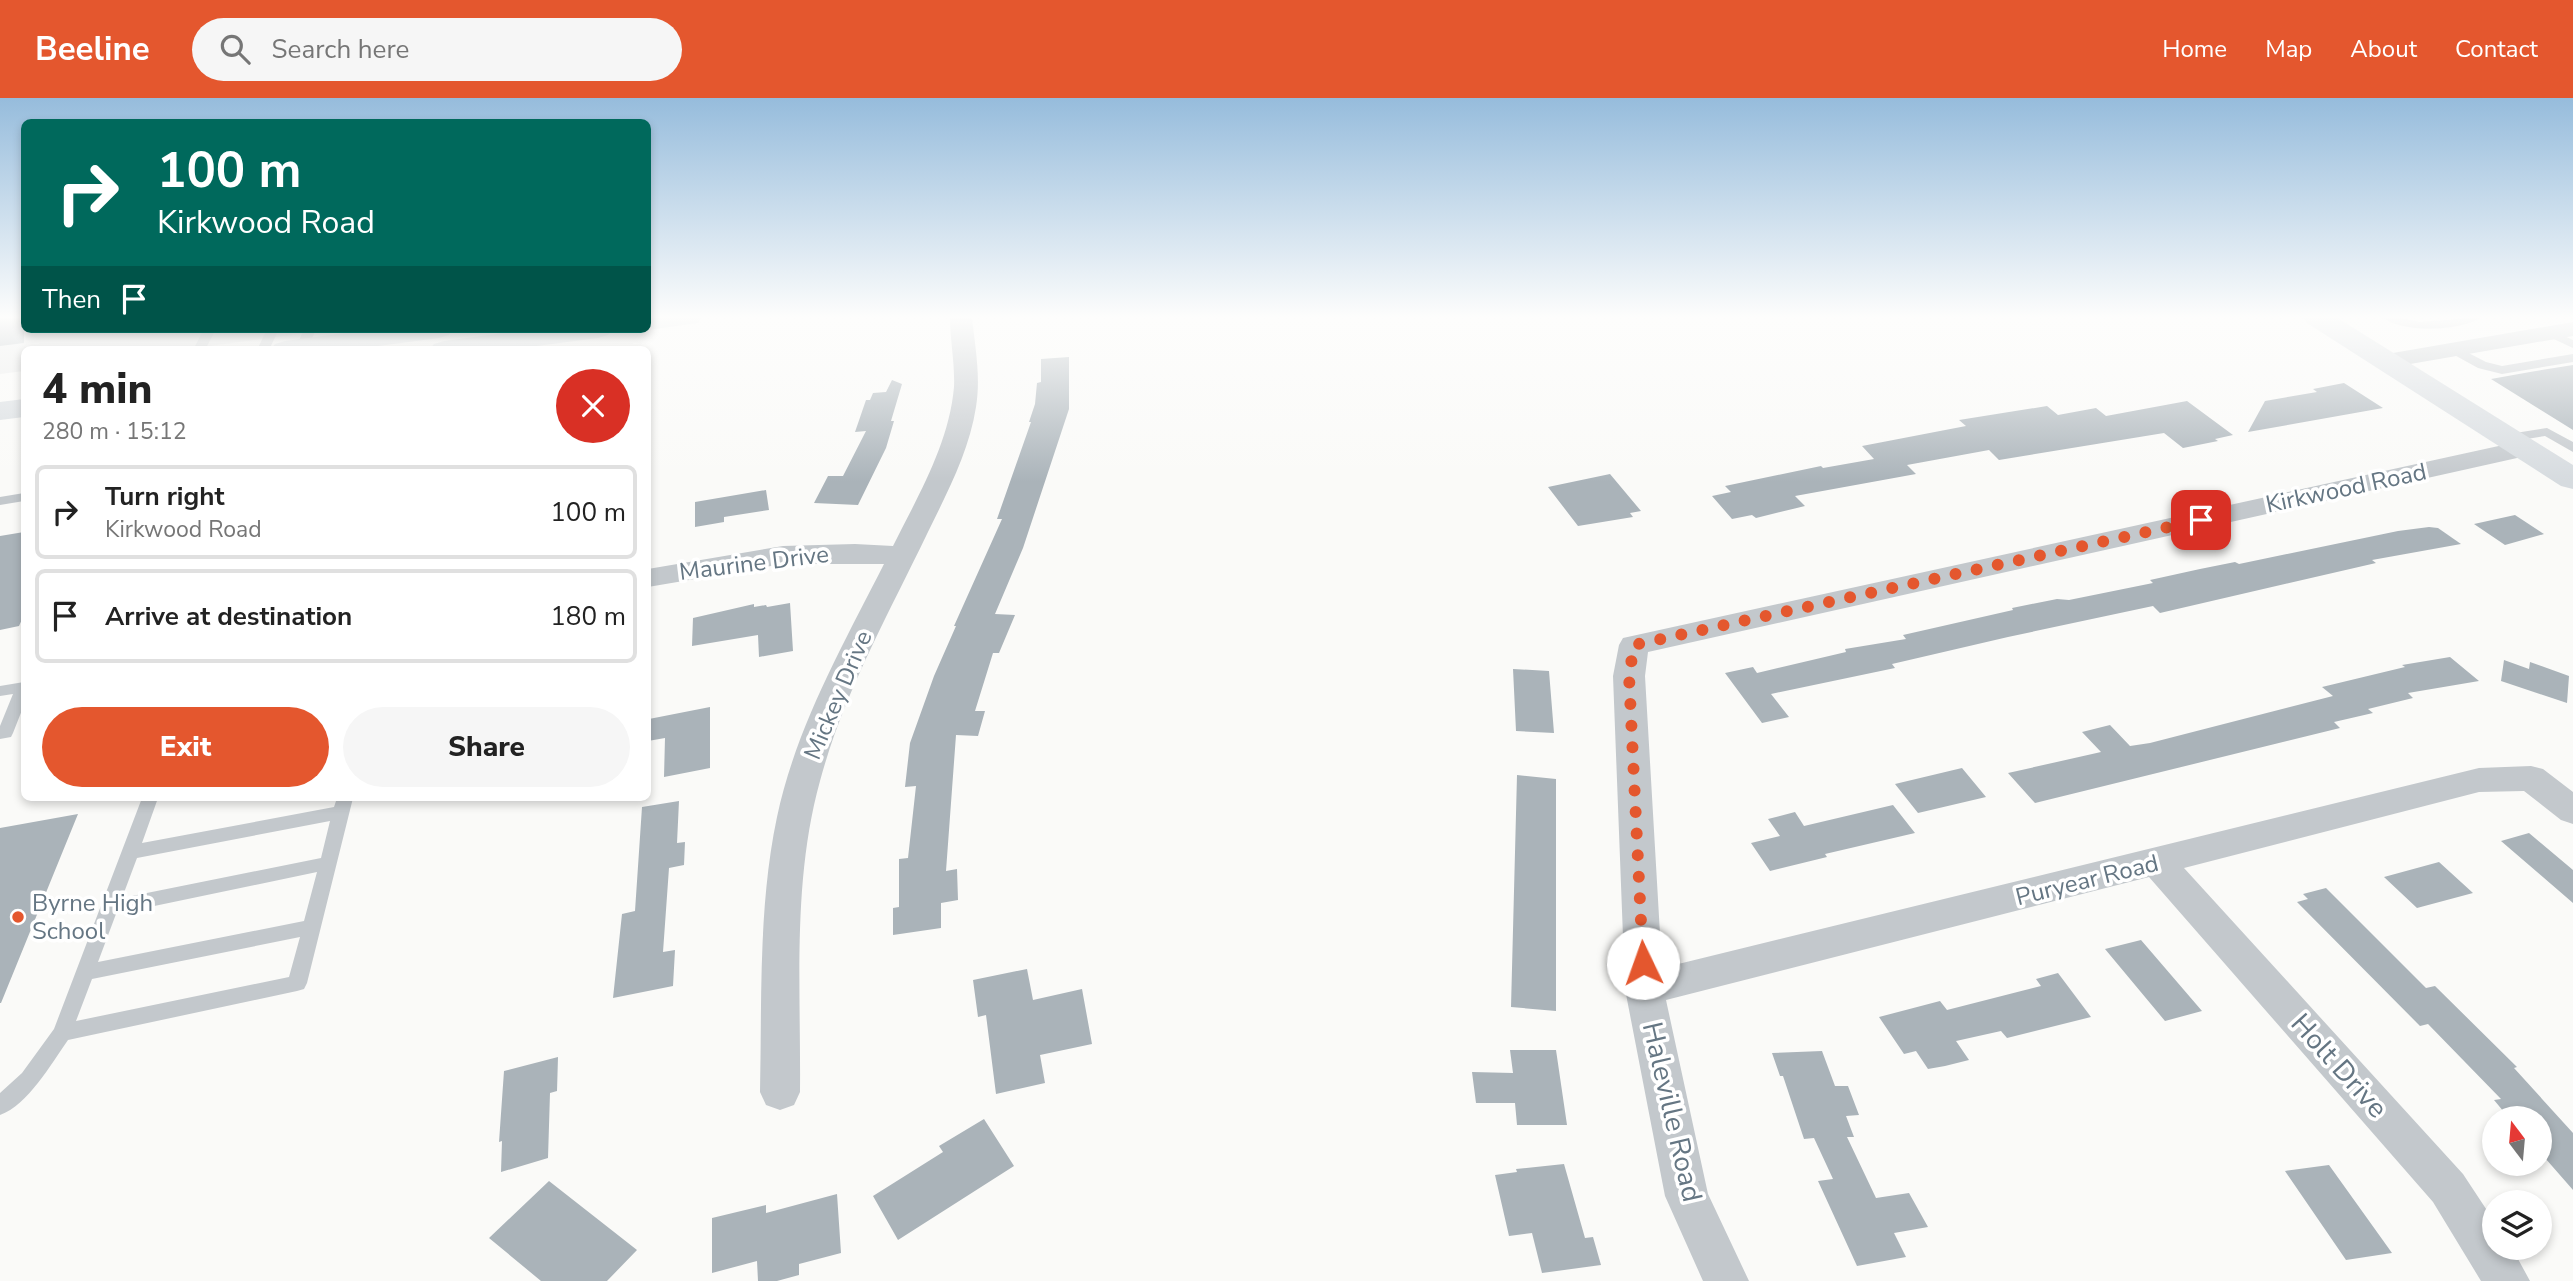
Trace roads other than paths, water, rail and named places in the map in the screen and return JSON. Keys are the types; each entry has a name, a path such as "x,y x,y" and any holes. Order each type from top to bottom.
{"main road":[{"path":"2408,372 2529,440 2569,466"},
{"path":"0,388 21,385"},
{"path":"0,411 21,408"}],"street":[{"name":"Mickey Drive","path":"780,1092 785,909 790,840 803,779 845,669 953,452 966,386 965,372"},
{"name":"Kirkwood Road","path":"1634,645 2529,440"},
{"name":"Maurine Drive","path":"651,578 796,554 855,553 902,556"},
{"name":"Haleville Road","path":"1634,645 1629,676 1644,989 1688,1196 1726,1281"},
{"name":"Puryear Road","path":"1644,989 2479,780 2531,778 2573,811"},
{"name":"Holt Drive","path":"2157,862 2448,1188 2507,1281"}],"lane":[{"path":"2529,440 2573,437"},
{"path":"0,501 21,498"},
{"path":"0,691 21,688"},
{"path":"0,733 5,733 21,694"},
{"path":"0,1106 29,1079 62,1032 149,801"},
{"path":"62,1032 298,983 343,805 130,852"},
{"path":"108,908 328,863"},
{"path":"84,973 312,927"}],"place":[{"name":"Byrne High School","path":"18,917"}]}
